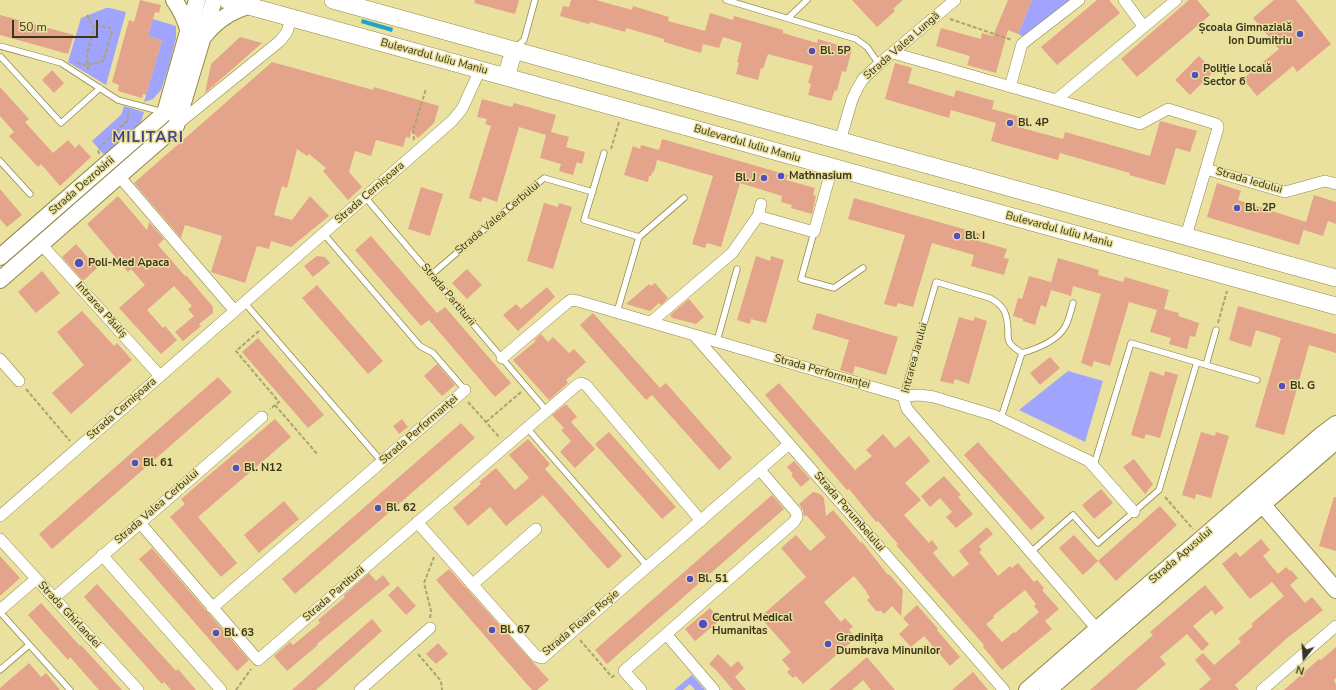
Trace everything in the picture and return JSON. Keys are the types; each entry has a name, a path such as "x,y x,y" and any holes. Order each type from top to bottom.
{"main road":[{"path":"174,0 186,22 196,35"},
{"path":"176,126 196,35 197,0"},
{"path":"165,113 196,35 214,0"},
{"name":"Bulevardul Iuliu Maniu","path":"227,0 1336,306"},
{"path":"333,0 1336,278"},
{"path":"196,35 224,16 248,6"},
{"path":"506,77 514,50"},
{"name":"Strada Dezrobirii","path":"4,251 165,113"},
{"name":"Strada Dezrobirii","path":"0,280 176,126"},
{"path":"832,168 840,141"},
{"name":"Strada Apusului","path":"1027,690 1201,539 1258,499 1331,443 1336,424"},
{"path":"1258,499 1334,584"},
{"name":"Strada Apusului","path":"1048,690 1258,499"}],"street":[{"name":"Strada Valea Lungă","path":"840,141 852,100 863,79 955,0"},
{"path":"1010,87 1022,44 1079,0"},
{"path":"1124,0 1144,27"},
{"path":"1056,100 1176,0"},
{"name":"Strada Dezrobirii","path":"176,126 284,37 289,27 291,18"},
{"path":"893,53 1140,124 1168,109 1216,124 1218,128 1206,169"},
{"name":"Strada Cernișoara","path":"0,516 234,310 421,149 457,115 480,70"},
{"path":"165,113 176,126"},
{"path":"758,216 814,232 832,168"},
{"name":"Strada Iedului","path":"1186,236 1206,169 1285,192 1325,181 1336,184"},
{"path":"119,176 234,310"},
{"path":"651,322 732,253 758,216 761,204"},
{"name":"Intrarea Păuliș","path":"41,244 160,376"},
{"name":"Strada Performanței","path":"502,358 571,300 578,301 903,396 920,395 934,397 1002,418 1089,461 1134,512"},
{"name":"Strada Porumbelului","path":"694,334 1004,690"},
{"path":"0,359 19,381"},
{"name":"Strada Partiturii","path":"258,660 546,410 581,383 586,385 701,520"},
{"name":"Strada Performanței","path":"212,608 463,392"},
{"name":"Intrarea Jarului","path":"903,396 907,409 1097,629"},
{"name":"Strada Valea Cerbului","path":"54,598 262,417"},
{"name":"Strada Floare Roșie","path":"417,522 536,656 542,658 789,444"},
{"path":"641,690 624,671 797,518 796,512 760,470"},
{"path":"140,523 258,660"},
{"path":"472,585 536,528"},
{"name":"Strada Ghirlandei","path":"0,539 138,690"},
{"path":"102,555 221,690"},
{"path":"0,611 36,579"},
{"path":"1262,690 1336,626"},
{"path":"360,690 430,628"},
{"path":"666,634 714,690"}],"lane":[{"path":"514,50 524,40 535,0"},
{"path":"726,0 856,39 866,47 879,64"},
{"path":"788,18 807,0"},
{"path":"0,46 61,63 118,100 165,113"},
{"path":"10,49 1,57 61,123 100,88"},
{"path":"604,153 584,220 639,237"},
{"path":"0,161 30,194"},
{"name":"Strada Valea Cerbului","path":"431,275 544,178 593,192"},
{"name":"Strada Partiturii","path":"365,197 546,410"},
{"path":"617,312 639,237 684,198"},
{"path":"814,232 801,279 834,288 862,268"},
{"name":"Strada Performanței","path":"324,234 420,346 433,353 463,392"},
{"path":"716,341 737,269"},
{"name":"Intrarea Jarului","path":"903,396 936,282 996,301 1001,306 1007,318 1008,338 1010,343 1022,353"},
{"path":"244,302 382,462"},
{"path":"1002,418 1022,353 1041,347 1062,332 1066,326 1073,303"},
{"path":"1206,365 1216,330"},
{"path":"1094,465 1131,343 1257,380"},
{"path":"1031,552 1073,515 1098,543 1158,490 1197,362"},
{"path":"527,428 648,567"},
{"path":"0,611 70,690"},
{"path":"0,670 29,645"}],"path":[{"path":"938,14 1022,44"},
{"path":"87,15 94,27 87,55 87,65"},
{"path":"72,62 87,65 103,61 112,32 110,28 97,25 94,27"},
{"path":"421,149 414,141 413,130 426,89"},
{"path":"101,169 98,149 127,121 130,103"},
{"path":"604,153 610,155 622,109"},
{"path":"1216,330 1231,278"},
{"path":"265,326 236,351 279,402"},
{"path":"19,381 77,449"},
{"path":"486,422 527,387"},
{"path":"463,392 506,446"},
{"path":"275,405 318,455"},
{"path":"1158,490 1201,539"},
{"path":"430,628 431,611 424,583 439,547"},
{"path":"572,632 612,677 624,671"},
{"path":"410,645 441,681 442,690"},
{"path":"236,690 258,660"}],"shaded area":[{"path":"1032,0 1079,0 1029,39 1018,34"},
{"path":"106,8 126,12 106,85 68,62 81,18"},
{"path":"153,19 176,26 176,38 161,90 153,99 144,102 162,40 148,36"},
{"path":"362,19 393,28 392,32 361,23"},
{"path":"124,106 144,112 141,122 104,155 92,141 121,115"},
{"path":"1068,371 1103,381 1085,442 1019,410"},
{"path":"692,675 705,690 695,690 690,684 683,690 674,690"}],"building":[{"path":"140,0 161,5 159,13 155,12 148,36 162,40 146,95 143,94 142,98 118,91 119,85 112,82 129,20 134,22"},
{"path":"475,0 519,0 515,14 474,3"},
{"name":"Bl. 5P","path":"571,0 596,0 632,10 633,6 669,17 668,21 705,31 710,13 733,20 734,16 783,30 783,33 817,43 818,39 852,49 846,72 842,71 837,91 835,90 831,101 808,95 811,84 808,83 813,66 768,54 763,69 761,68 758,80 736,74 739,63 737,62 742,43 723,37 719,48 703,44 701,53 664,42 664,39 626,28 625,32 590,22 589,24 560,16 563,6 569,7"},
{"path":"852,0 903,0 893,9 895,11 877,27"},
{"path":"1008,0 1032,0 1018,34 1008,30 996,73 967,65 970,56 936,46 941,28 981,39 982,33 993,36"},
{"path":"1097,0 1109,0 1120,13 1057,65 1041,47"},
{"path":"1189,0 1197,0 1210,15 1137,77 1121,59"},
{"path":"1274,0 1296,0 1331,44 1297,72 1293,66 1257,96 1243,79 1279,49 1253,18"},
{"path":"0,15 74,35 68,54 0,35"},
{"path":"240,37 262,43 205,93 211,64"},
{"name":"Poliție Locală Sector 6","path":"1199,56 1214,71 1190,95 1175,80"},
{"path":"272,62 373,90 374,87 439,106 434,123 418,138 411,131 410,138 406,137 403,147 376,140 371,156 355,151 349,172 362,187 348,200 323,171 326,168 309,154 307,156 297,149 287,188 282,186 274,215 292,220 310,196 329,216 291,247 271,241 269,249 257,246 245,283 211,272 222,236 185,225 181,238 134,183"},
{"name":"Bl. 4P","path":"895,63 912,68 908,83 954,97 956,90 994,101 992,109 1025,118 1022,128 1063,139 1065,132 1150,156 1160,121 1197,131 1190,152 1176,148 1165,185 1129,175 1130,173 1060,153 1058,160 991,141 996,123 951,110 949,118 885,99"},
{"path":"52,70 64,83 54,93 42,80"},
{"path":"0,87 29,119 25,122 53,153 68,140 75,148 79,144 91,157 60,186 41,164 38,167 9,136 14,132 0,116"},
{"path":"482,99 512,107 514,103 556,115 551,132 569,137 566,147 585,152 582,164 577,162 573,175 559,171 561,164 540,158 546,135 519,127 497,202 483,197 481,202 469,198 491,126 485,124 487,119 477,117"},
{"name":"Bl. J","path":"662,139 788,175 786,180 815,188 813,195 816,196 812,214 791,208 792,205 781,202 782,196 740,183 721,247 707,243 705,248 692,244 713,176 657,160 654,172 653,171 651,176 649,176 648,182 624,175 633,146 640,149 641,145 659,150"},
{"name":"Bl. 2P","path":"1217,183 1241,191 1238,200 1306,222 1314,195 1336,202 1336,224 1328,221 1323,236 1304,230 1305,225 1299,245 1207,217"},
{"path":"421,187 443,194 430,236 408,229"},
{"path":"0,189 22,215 7,227 0,219"},
{"path":"118,196 147,230 149,222 164,239 158,245 213,307 213,313 199,324 201,326 183,341 175,332 194,316 188,309 192,306 174,286 147,310 163,328 165,326 177,340 161,354 119,308 145,285 131,269 128,272 87,224"},
{"name":"Bl. I","path":"854,198 981,234 979,241 1007,249 1004,258 1009,259 1004,275 971,266 974,255 932,243 913,307 898,303 896,307 884,304 905,235 848,219"},
{"path":"544,203 558,207 559,203 572,207 553,269 527,261"},
{"path":"371,236 437,313 445,307 511,383 495,397 429,320 421,326 355,250"},
{"name":"Poli-Med Apaca","path":"76,244 97,268 83,281 62,257"},
{"path":"317,256 325,257 330,263 313,277 304,266"},
{"path":"756,256 770,261 771,256 784,260 766,323 751,319 750,324 737,320"},
{"path":"1058,258 1099,270 1098,275 1123,282 1125,277 1169,290 1164,309 1179,313 1178,316 1199,323 1195,337 1190,336 1187,349 1169,344 1171,338 1150,332 1157,310 1129,302 1110,366 1094,361 1092,367 1081,363 1101,294 1073,286 1071,296 1051,290 1046,307 1041,305 1035,325 1013,316 1018,298 1022,299 1029,276 1051,282"},
{"path":"467,269 482,285 467,299 452,283"},
{"path":"42,271 60,293 36,313 18,292"},
{"path":"655,283 668,298 661,305 659,303 650,311 626,304 649,284 651,286"},
{"path":"317,285 383,361 368,374 302,298"},
{"path":"547,287 555,297 518,331 503,315 516,304 521,309"},
{"path":"689,299 704,317 696,324 672,318 670,315"},
{"path":"1238,306 1336,334 1336,353 1309,345 1284,435 1255,427 1281,338 1256,330 1251,347 1229,340"},
{"path":"82,311 114,346 117,343 132,360 71,414 52,393 84,365 57,332"},
{"path":"593,313 660,388 666,383 732,458 719,470 652,395 646,400 580,325"},
{"path":"817,313 898,337 886,375 855,366 853,374 840,370 849,340 812,329"},
{"path":"959,317 973,321 975,317 987,321 969,384 955,379 953,384 940,381"},
{"path":"541,334 548,342 553,337 569,353 574,349 586,362 566,380 568,383 549,400 513,360 536,341 534,340"},
{"path":"258,338 324,415 308,428 242,352"},
{"path":"1050,357 1060,368 1040,385 1030,373"},
{"path":"437,364 455,385 442,396 424,376"},
{"path":"1150,371 1164,376 1165,371 1178,375 1160,438 1146,434 1144,439 1131,435"},
{"name":"Bl. 61","path":"218,377 232,392 52,549 39,534"},
{"path":"779,383 855,470 872,456 866,450 883,434 895,448 909,436 930,461 905,483 921,500 904,515 929,543 932,540 938,548 933,553 953,577 969,564 959,551 987,527 993,534 979,546 982,550 979,552 998,576 1010,566 1012,568 1018,563 1034,582 1037,580 1044,588 1042,590 1059,609 1045,621 1052,629 1002,670 983,647 984,645 896,545 898,544 878,521 876,522 849,489 847,490 765,395","holes":["1025,590 1036,604 1034,606 1039,612 1002,642 986,624 994,618 993,616"]},
{"path":"566,404 577,417 571,422 595,449 575,468 560,452 571,441 561,430 564,428 552,415"},
{"name":"Bl. N12","path":"275,419 291,437 198,517 237,563 221,577 170,517 185,504 181,499"},
{"path":"402,419 408,427 399,434 393,426"},
{"name":"Bl. 62","path":"461,423 475,438 295,594 282,579"},
{"path":"609,432 676,507 662,519 595,444"},
{"path":"1201,432 1215,436 1216,432 1229,436 1211,498 1196,494 1195,499 1182,495"},
{"path":"528,439 550,464 545,469 622,556 608,569 543,495 506,526 490,507 468,526 453,508 481,484 479,482 496,468 515,490 529,478 509,455"},
{"path":"978,442 1045,518 1031,530 964,455"},
{"path":"1134,459 1153,484 1145,494 1123,467"},
{"path":"794,461 810,479 801,487 791,475 793,474 787,467"},
{"path":"944,476 961,495 958,497 973,514 956,528 946,517 952,512 940,498 930,507 921,496"},
{"path":"1101,489 1113,503 1094,519 1082,505"},
{"path":"813,492 820,494 824,498 826,516 833,510 861,543 862,542 888,575 889,574 903,590 901,616 892,606 884,614 881,611 876,611 867,600 870,597 867,592 854,576 824,602 841,622 845,618 853,627 849,630 856,638 803,684 796,676 793,678 787,672 790,669 782,660 791,652 760,617 806,577 781,548 796,535 810,551 826,537 806,515 804,517 803,510 799,504"},
{"name":"Bl. 51","path":"772,495 784,509 607,664 595,650"},
{"path":"1334,497 1336,497 1336,551 1319,546"},
{"path":"284,501 299,519 259,553 244,535"},
{"path":"1160,506 1177,525 1116,581 1098,561"},
{"path":"1074,535 1098,561 1083,575 1059,548"},
{"path":"1261,539 1270,550 1263,556 1278,574 1286,567 1290,571 1291,570 1298,578 1290,585 1305,603 1312,597 1323,610 1286,639 1235,685 1239,690 1199,690 1211,679 1195,660 1203,653 1214,665 1241,642 1238,639 1253,626 1251,624 1284,596 1272,582 1250,599 1222,564 1236,552 1240,557"},
{"name":"Bl. 63","path":"152,548 249,660 237,671 139,559"},
{"path":"0,556 20,578 0,596"},
{"name":"Bl. 67","path":"449,569 549,680 537,690 532,690 436,580"},
{"path":"369,573 376,581 383,575 390,584 317,644 318,645 287,671 274,656 290,642 293,645 320,623 318,620 345,597 344,595"},
{"path":"97,584 176,671 178,669 196,690 171,690 164,682 162,684 84,597"},
{"path":"1205,585 1224,608 1215,615 1212,610 1193,626 1209,644 1202,651 1187,634 1160,657 1166,664 1136,690 1090,690 1153,635 1150,632"},
{"path":"398,586 416,606 406,615 388,595"},
{"path":"41,603 122,690 99,690 70,657 68,660 28,615"},
{"path":"917,605 960,657 950,666 924,636 911,647 899,634 909,625 903,618"},
{"name":"Centrul Medical Humanitas","path":"710,608 720,620 695,641 685,629"},
{"path":"372,619 382,631 316,690 292,690"},
{"path":"438,643 448,654 436,664 426,654"},
{"path":"1336,647 1336,678 1334,680 1336,690 1284,690 1319,659 1321,660"},
{"path":"718,654 731,667 738,661 744,668 735,677 746,690 733,690 709,664"},
{"path":"867,657 895,690 871,690 863,680 852,690 829,690"},
{"path":"29,663 41,677 46,673 60,690 0,690 0,688"},
{"path":"973,672 988,690 952,690"}],"place":[{"name":"Școala Gimnazială Ion Dumitriu","path":"1300,34"},
{"name":"Bl. 5P","path":"812,51"},
{"name":"Poliție Locală Sector 6","path":"1195,75"},
{"name":"Bl. 4P","path":"1010,123"},
{"name":"Mathnasium","path":"781,176"},
{"name":"Bl. J","path":"764,178"},
{"name":"Bl. 2P","path":"1237,208"},
{"name":"Bl. I","path":"957,236"},
{"name":"Poli-Med Apaca","path":"79,263"},
{"name":"Bl. G","path":"1282,386"},
{"name":"Bl. 61","path":"135,463"},
{"name":"Bl. N12","path":"236,468"},
{"name":"Bl. 62","path":"378,508"},
{"name":"Bl. 51","path":"690,579"},
{"name":"Centrul Medical Humanitas","path":"703,624"},
{"name":"Bl. 67","path":"492,630"},
{"name":"Bl. 63","path":"216,633"},
{"name":"Gradinița Dumbrava Minunilor","path":"828,644"}],"district":[{"name":"MILITARI","path":"148,138"}]}
